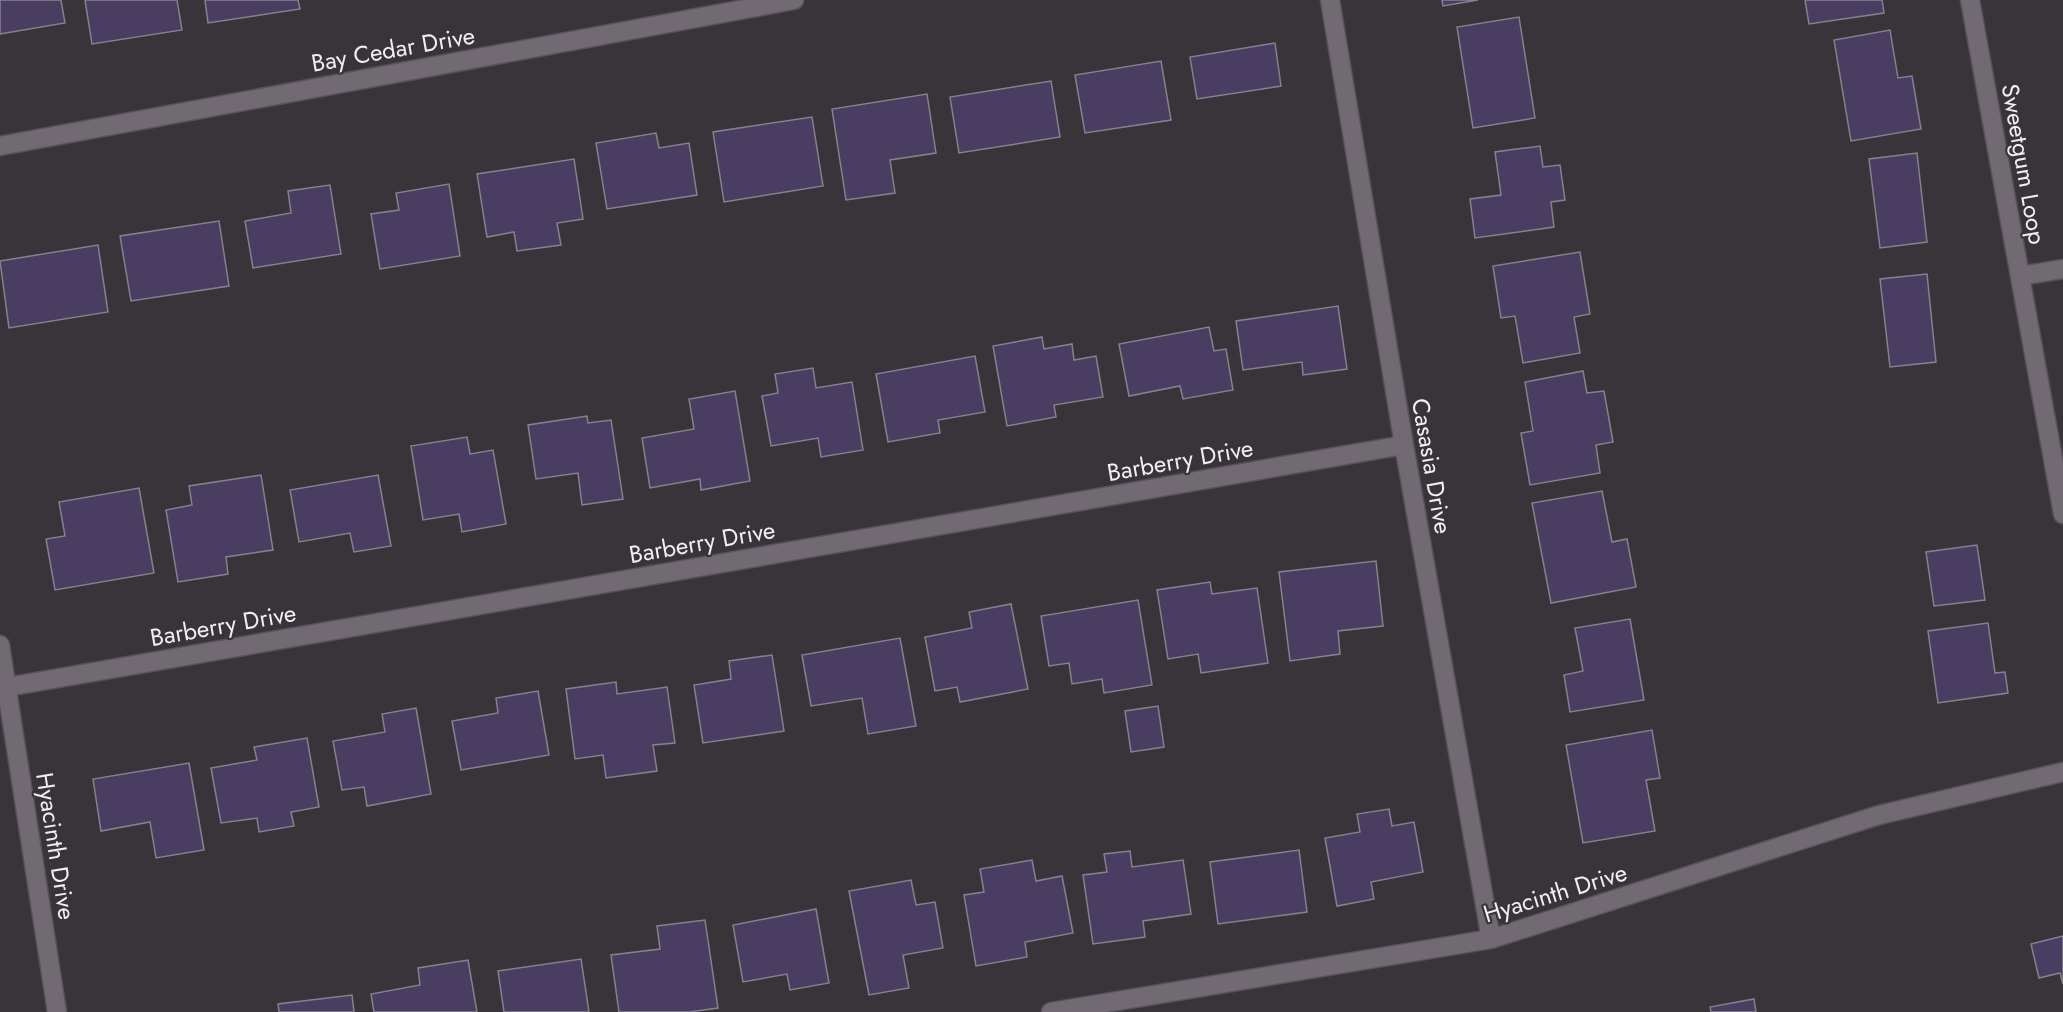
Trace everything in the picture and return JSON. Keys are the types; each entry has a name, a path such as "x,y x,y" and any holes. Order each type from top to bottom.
{"street":[{"name":"Bay Cedar Drive","path":"0,146 794,0"},
{"name":"Casasia Drive","path":"1330,0 1404,445 1491,939"},
{"name":"Sweetgum Loop","path":"1970,0 2063,514"},
{"path":"2020,276 2063,269"},
{"name":"Barberry Drive","path":"2,687 1404,445"},
{"path":"0,645 2,687"},
{"name":"Hyacinth Drive","path":"2,687 57,1012"},
{"name":"Hyacinth Drive","path":"1051,1012 1491,939 1879,815 2063,772"}],"building":[{"path":"0,0 61,0 65,23 0,34"},
{"path":"85,0 177,0 182,30 92,44"},
{"path":"205,0 298,0 300,9 208,23"},
{"path":"1442,0 1478,0 1443,6"},
{"path":"1805,0 1882,0 1884,13 1809,24"},
{"path":"1519,17 1535,118 1473,128 1457,27"},
{"path":"1890,30 1898,78 1912,76 1921,129 1851,141 1834,40"},
{"path":"1275,43 1281,86 1197,99 1190,57"},
{"path":"1161,61 1171,120 1085,133 1075,75"},
{"path":"1051,81 1060,137 959,153 950,97"},
{"path":"927,94 936,153 890,160 895,193 846,200 832,109"},
{"path":"812,117 823,186 724,202 713,132"},
{"path":"656,133 659,148 689,143 697,195 607,209 596,143"},
{"path":"1540,146 1543,167 1560,165 1565,200 1551,202 1554,227 1475,238 1470,199 1501,195 1495,152"},
{"path":"1917,153 1927,242 1880,248 1869,159"},
{"path":"574,159 583,219 557,223 561,245 517,251 514,232 487,237 477,174"},
{"path":"449,184 460,256 380,269 371,214 399,210 396,193"},
{"path":"330,185 341,254 253,268 245,221 291,213 288,191"},
{"path":"219,221 229,286 131,301 120,236"},
{"path":"98,245 108,312 9,328 0,261"},
{"path":"1580,252 1590,314 1574,317 1580,353 1523,363 1515,316 1501,318 1493,266"},
{"path":"1927,274 1936,362 1890,367 1880,279"},
{"path":"1338,306 1347,369 1303,375 1302,362 1243,370 1236,321"},
{"path":"1209,327 1214,351 1226,349 1233,390 1183,399 1180,386 1129,396 1119,344"},
{"path":"1042,337 1044,349 1072,344 1074,360 1096,356 1103,397 1054,405 1056,417 1007,426 993,346"},
{"path":"975,356 985,412 938,420 940,433 888,442 876,374"},
{"path":"813,368 816,388 852,382 863,450 821,457 818,438 771,446 762,396 778,393 775,374"},
{"path":"1583,371 1587,393 1604,391 1613,442 1596,445 1600,473 1530,485 1521,433 1533,431 1525,382"},
{"path":"735,391 750,481 701,490 700,479 650,488 642,438 694,429 689,399"},
{"path":"587,416 588,423 611,420 623,499 582,505 578,473 536,479 528,425"},
{"path":"467,437 470,454 493,450 506,524 462,532 459,514 423,520 411,446"},
{"path":"261,475 273,550 226,557 228,574 178,582 166,510 192,505 189,486"},
{"path":"378,475 391,546 354,552 350,533 299,542 290,490"},
{"path":"139,488 154,573 55,590 46,539 65,536 59,502"},
{"path":"1602,491 1612,542 1627,539 1636,587 1551,603 1532,503"},
{"path":"1977,545 1985,600 1934,606 1926,552"},
{"path":"1376,561 1383,626 1338,631 1340,654 1290,661 1279,572"},
{"path":"1210,582 1212,594 1257,588 1268,663 1201,673 1198,654 1168,659 1157,590"},
{"path":"1138,600 1152,685 1104,693 1102,679 1072,684 1069,663 1049,666 1041,616"},
{"path":"1011,604 1028,689 960,702 957,687 935,691 925,637 972,628 969,612"},
{"path":"1630,619 1644,700 1570,712 1564,675 1583,671 1575,628"},
{"path":"1988,623 1995,673 2005,672 2008,693 1938,703 1928,631"},
{"path":"900,638 916,726 868,734 862,698 811,706 802,655"},
{"path":"772,655 784,731 703,743 694,685 731,679 729,661"},
{"path":"616,682 617,694 667,687 675,743 653,745 657,771 606,778 603,755 575,759 566,689"},
{"path":"538,691 549,755 461,770 452,721 498,713 496,698"},
{"path":"1158,706 1164,747 1131,752 1125,711"},
{"path":"416,708 431,794 367,806 364,787 342,790 333,741 385,732 382,714"},
{"path":"1652,730 1660,778 1646,780 1655,831 1583,843 1566,745"},
{"path":"307,738 319,807 291,812 294,826 259,832 257,818 221,823 211,768 257,760 254,747"},
{"path":"189,763 204,850 156,858 150,822 101,831 93,779"},
{"path":"1389,809 1392,826 1414,822 1423,872 1371,882 1374,899 1337,906 1325,838 1360,832 1357,814"},
{"path":"1299,850 1307,912 1218,924 1210,862"},
{"path":"1130,851 1132,867 1183,860 1191,914 1143,921 1145,937 1093,944 1083,875 1107,872 1104,854"},
{"path":"1032,860 1036,881 1062,876 1073,933 1025,942 1027,957 976,966 964,895 984,892 980,869"},
{"path":"911,880 916,905 935,902 943,948 903,955 909,988 869,995 849,891"},
{"path":"816,909 829,983 790,990 787,974 743,982 733,925"},
{"path":"705,920 718,1008 689,1012 619,1012 611,955 660,949 657,926"},
{"path":"2063,936 2063,984 2060,973 2039,978 2031,944"},
{"path":"581,959 589,1012 504,1012 498,971"},
{"path":"468,960 477,1012 374,1012 371,994 420,985 418,968"},
{"path":"352,995 354,1012 279,1012 278,1004"},
{"path":"1754,999 1756,1012 1711,1012 1710,1007"}]}
